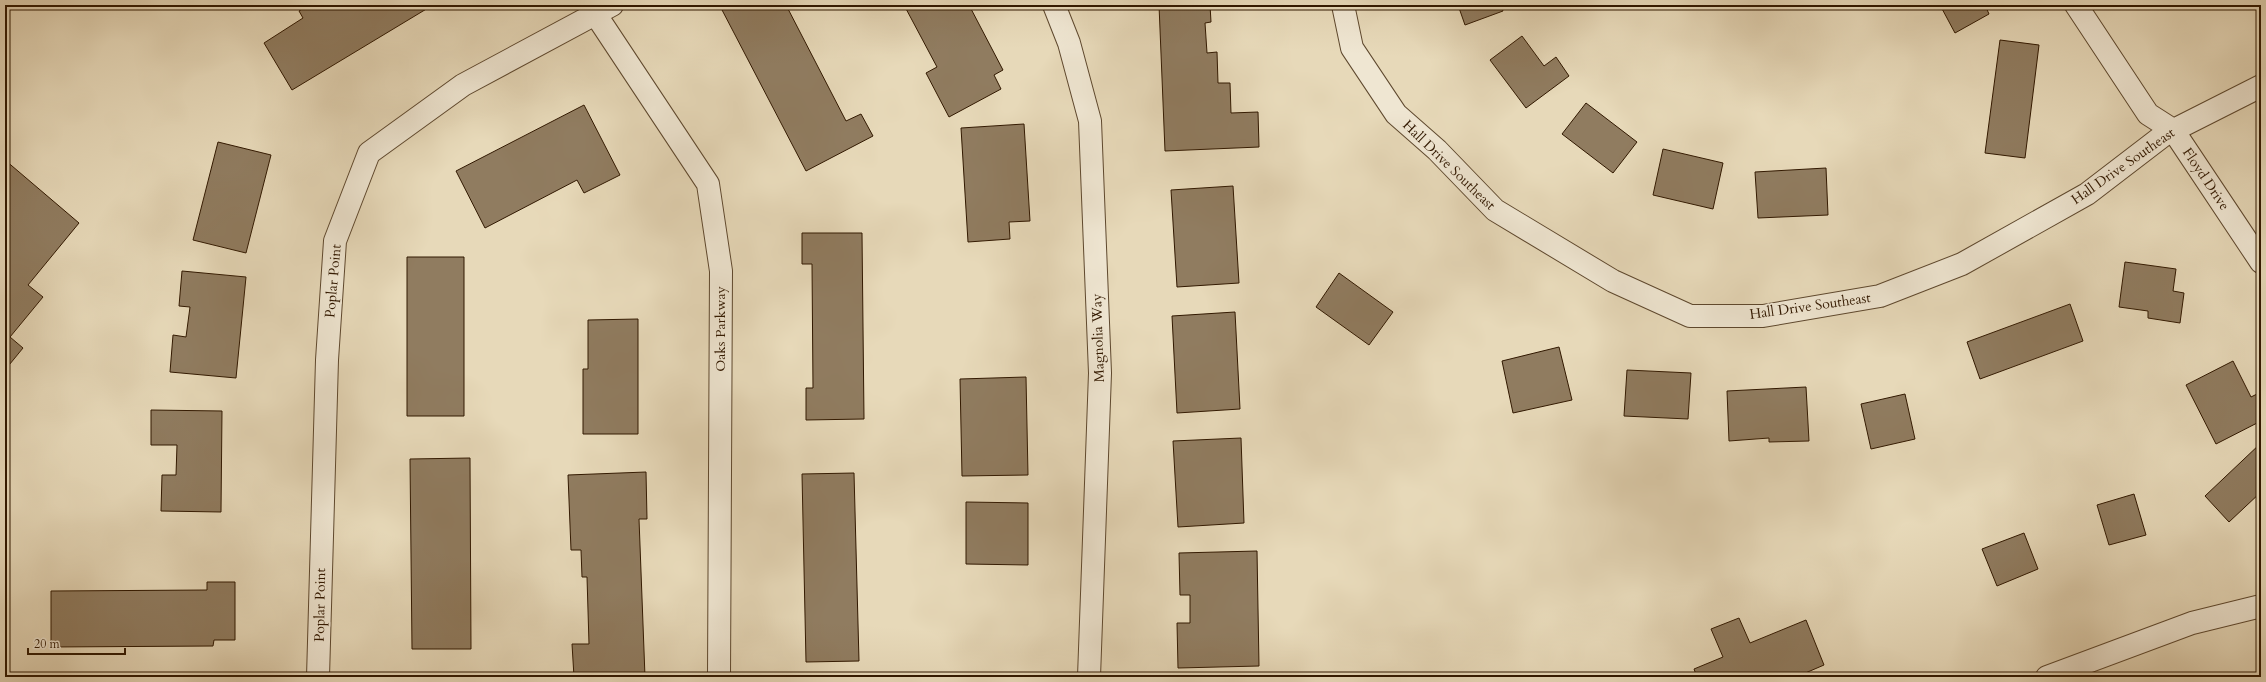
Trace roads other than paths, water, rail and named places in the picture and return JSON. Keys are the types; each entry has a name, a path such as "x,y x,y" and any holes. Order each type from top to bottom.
{"street":[{"name":"Magnolia Way","path":"1054,5 1069,43 1090,122 1100,373 1089,677"},
{"name":"Hall Drive Southeast","path":"1342,5 1352,48 1396,114 1437,150 1495,210 1613,281 1690,316 1763,316 1880,296 1962,264 2088,194 2164,135 2261,86"},
{"name":"Floyd Drive","path":"2076,5 2148,114 2173,130 2261,262"},
{"name":"Poplar Point","path":"318,677 327,360 335,241 369,153 463,85 604,10"},
{"name":"Oaks Parkway","path":"604,10 708,184 721,271 719,677"},
{"path":"2047,677 2192,622 2261,606"}]}
